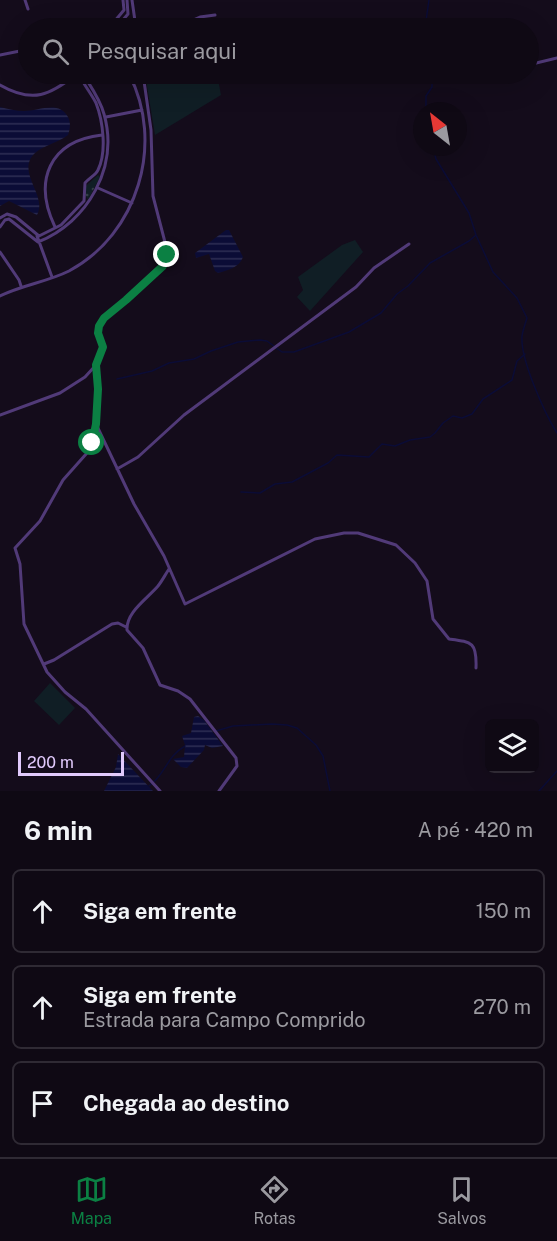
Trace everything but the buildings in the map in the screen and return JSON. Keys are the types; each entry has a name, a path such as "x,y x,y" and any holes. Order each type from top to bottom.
{"street":[{"path":"26,0 28,9"},
{"path":"124,18 127,0"},
{"path":"127,0 133,18"},
{"path":"119,18 127,9"},
{"path":"198,18 215,15"},
{"path":"0,56 18,52"},
{"path":"539,62 557,58"},
{"path":"0,85 8,90 29,96 45,94 64,84"},
{"path":"39,242 58,232 75,219 103,174 107,154 103,118 95,92 88,84"},
{"path":"0,296 78,265 104,244 120,224 132,203 140,182 145,156 145,124 133,84"},
{"path":"0,415 60,393 85,377 96,365 103,347 98,333 101,321 163,266 167,255 166,245 153,196 151,130 144,84"},
{"path":"103,118 142,110"},
{"path":"37,236 43,235 70,218 86,202 85,183 98,173 102,154 103,118"},
{"path":"58,232 49,215 44,195 45,181 50,168 56,157 71,144 87,137 102,135"},
{"path":"98,173 103,174"},
{"path":"97,187 132,203"},
{"path":"0,218 10,214 37,236 52,277"},
{"path":"9,219 10,214"},
{"path":"9,219 39,242"},
{"path":"0,227 5,220 9,219"},
{"path":"117,469 138,457 184,415 356,287 379,263 409,244"},
{"path":"0,252 21,286"},
{"path":"96,365 98,389 96,424 87,453 63,480 40,521 15,548 20,564 24,624 43,664 56,683 86,709 160,791"},
{"path":"96,424 134,504 159,546 184,603 315,539 351,532 402,549 423,574 428,588 433,619 449,639 465,640 473,647 477,654 476,668"},
{"path":"126,627 130,615 159,584 169,568"},
{"path":"43,664 54,660 112,624 118,623 126,627 142,648 160,686 178,691 190,699 236,758 237,766 219,791"}],"shaded area":[{"path":"147,84 219,84 221,95 155,135"},
{"path":"0,107 24,111 54,108 64,112 69,119 68,135 39,150 30,160 28,168 39,200 37,215 9,201 0,206"},
{"path":"98,175 100,177 88,200 85,194 86,186"},
{"path":"229,230 243,257 236,266 218,273 215,271 209,254 196,258 195,253"},
{"path":"355,240 363,252 310,311 297,297 303,290 298,277 342,245"},
{"path":"50,683 75,708 59,725 34,701"},
{"path":"198,716 204,720 223,746 212,748 205,745 204,750 187,768 181,767 173,759 184,757 185,745 182,736 191,733 194,717"},
{"path":"118,754 153,791 104,791 116,767"}],"waterway":[{"path":"426,18 429,0"},
{"path":"426,102 426,96 432,84"},
{"path":"435,156 469,213 476,235 493,272 517,298 527,318 522,336 525,358 540,400 557,433"},
{"path":"117,379 152,371 169,363 194,359 238,342 267,341 282,352 294,352 349,332 381,313 397,294 430,263 476,235"},
{"path":"241,492 260,493 275,484 292,482 328,463 337,455 369,457 382,444 395,446 410,440 430,437 453,416 462,418 472,414 483,399 512,380 517,361 525,354"},
{"path":"216,731 233,726 272,724 297,728 316,745 323,756 330,791"},
{"path":"149,786 174,755 185,746"},
{"path":"539,791 557,771"}],"route":[{"path":"92,443 96,424 98,389 96,365 103,347 98,333 99,326 104,318 163,266 167,255"}]}
